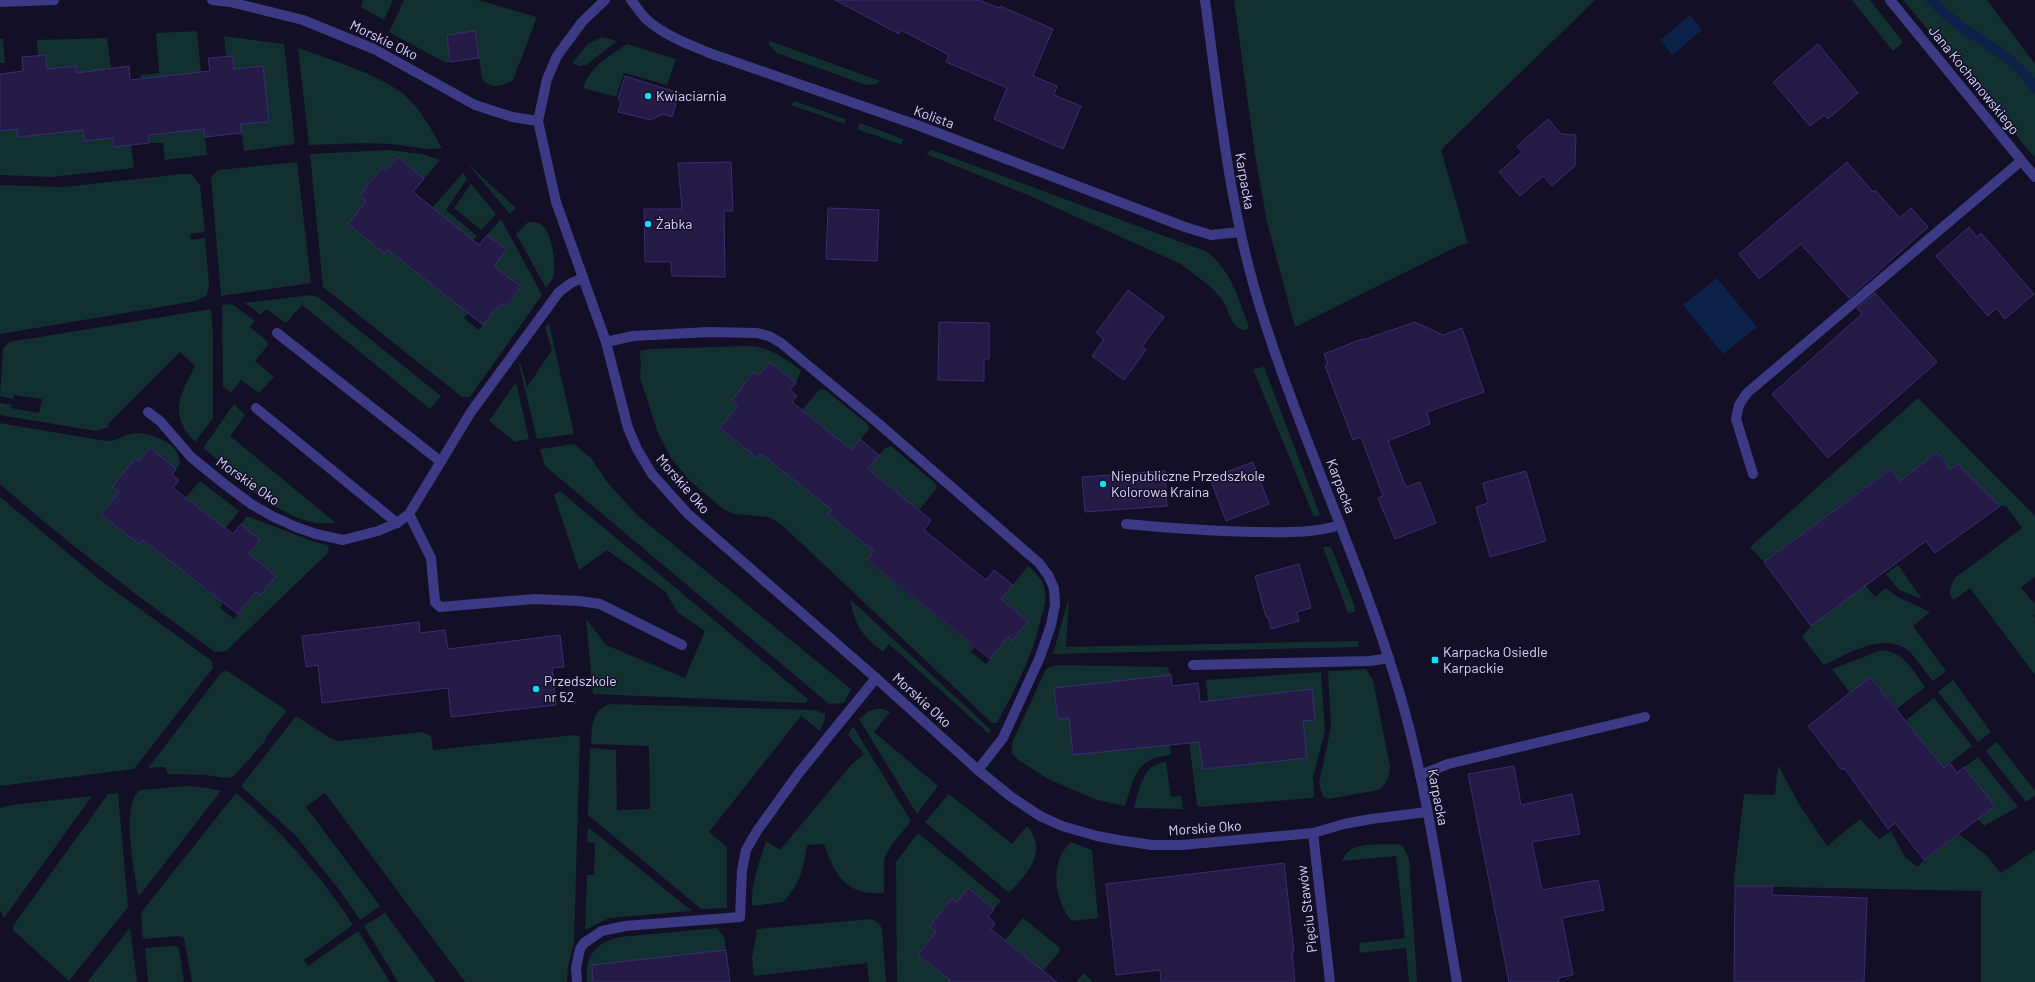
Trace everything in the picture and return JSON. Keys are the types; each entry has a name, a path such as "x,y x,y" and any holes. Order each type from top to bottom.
{"street":[{"path":"0,2 54,0"},
{"name":"Morskie Oko","path":"212,0 230,2 302,20 374,49 475,105 512,117 538,121"},
{"name":"Morskie Oko","path":"605,0 582,22 557,56 547,80 538,121 556,202 606,342 628,428 637,449 652,474 688,514 876,678 978,770 1010,796 1040,816 1062,826 1097,836 1152,845 1182,845 1312,833 1344,824 1371,819 1428,812"},
{"name":"Kolista","path":"631,0 646,19 683,43 917,125 1185,227 1211,235 1240,232"},
{"name":"Karpacka","path":"1205,0 1228,168 1240,232 1251,276 1274,352 1389,658 1420,775 1428,812 1457,982"},
{"name":"Jana Kochanowskiego","path":"1890,0 2035,177"},
{"path":"1753,474 1736,419 1739,404 1747,393 2022,161"},
{"name":"Morskie Oko","path":"148,412 160,421 191,457 251,504 290,524 316,534 343,540 378,531 397,522 408,514 471,412 559,292 570,283 583,278"},
{"path":"606,342 633,336 709,332 757,333 769,336 780,343 879,424 1039,563 1048,575 1054,588 1055,605 1051,625 1040,658 1003,738 978,770"},
{"path":"277,333 440,461"},
{"path":"256,408 397,522"},
{"path":"408,514 431,558 435,602 440,607 535,599 579,601 600,604 682,645"},
{"path":"1126,524 1199,530 1283,532 1311,531 1340,525"},
{"path":"1193,665 1370,661 1389,658"},
{"path":"577,982 576,968 580,950 584,943 602,931 625,926 740,917 742,870 746,850 757,831 798,774 876,678"},
{"path":"1420,775 1448,764 1645,718"},
{"name":"Pięciu Stawów","path":"1312,833 1330,982"}],"green space":[{"path":"363,0 393,0 384,20 361,7"},
{"path":"404,0 478,0 537,17 513,80 496,86 485,82 482,78 475,31 447,35 450,62 446,63 389,32"},
{"path":"1234,0 1595,0 1441,150 1468,243 1460,245 1295,327 1267,222 1255,155"},
{"path":"1852,0 1870,0 1903,42 1893,51"},
{"path":"1903,0 1987,0 2035,64 2035,158"},
{"path":"197,31 201,72 140,79 141,75 159,73 156,33"},
{"path":"224,36 284,44 295,144 244,151 240,124 269,121 263,66 234,69 232,56 226,56"},
{"path":"602,37 617,41 586,65 580,66 572,63 588,44"},
{"path":"107,38 111,68 105,69 78,85 76,66 47,69 46,55 38,56 37,40"},
{"path":"0,39 3,39 5,63 0,63"},
{"path":"769,41 880,81 876,84 866,85 777,53 769,45"},
{"path":"627,44 676,59 667,85 624,73 616,97 583,88 591,73 601,62"},
{"path":"298,48 366,73 392,86 402,93 420,112 442,148 429,149 370,143 309,145"},
{"path":"795,101 845,119 845,124 791,105"},
{"path":"82,122 84,141 113,138 114,147 131,145 134,168 52,177 0,175 0,131 17,129 18,137 54,133"},
{"path":"860,123 903,139 902,145 857,129"},
{"path":"204,129 207,155 165,160 163,143 149,143 148,135"},
{"path":"389,150 422,154 440,160 424,179 398,158 386,171 382,168 359,196 366,201 348,224 385,254 388,250 468,313 464,318 479,330 501,303 506,307 521,287 494,266 506,250 487,235 501,219 542,295 470,397 462,397 323,287 310,154"},
{"path":"932,150 1205,251 1221,266 1233,285 1249,326 1246,330 1237,327 1219,296 1209,286 1181,264 1028,195 926,154"},
{"path":"297,162 311,283 221,296 211,177 218,170"},
{"path":"467,163 516,208 510,214"},
{"path":"463,173 467,179 446,210 477,236 473,241 432,208"},
{"path":"191,174 200,185 205,232 190,234 191,240 205,238 209,284 207,295 196,301 0,334 0,185 63,187"},
{"path":"471,184 496,214 481,230 454,208"},
{"path":"528,222 538,223 543,226 549,236 553,250 554,273 546,288 516,234"},
{"path":"311,295 318,297 441,396 430,409 302,305 286,323 266,309 261,315 245,303"},
{"path":"232,304 255,321 250,327 267,341 268,345 255,361 274,377 259,393 241,380 231,393 223,387 222,305"},
{"path":"211,309 213,335 213,418 195,442 182,423 179,414 179,405 181,396 195,366 180,352 108,424 109,427 96,431 0,415 0,403 12,405 11,408 39,413 42,399 14,395 13,399 0,396 3,349 9,342"},
{"path":"549,323 574,434 537,439 519,365 520,363 527,387 552,350 545,327"},
{"path":"747,346 769,350 801,370 796,383 770,362 759,375 754,372 732,400 738,405 720,428 757,458 761,454 832,510 828,515 874,551 867,561 974,647 971,652 986,664 1008,637 1012,641 1028,621 1001,599 1028,566 1041,580 1046,598 1038,632 1023,672 997,723 992,723 783,526 769,517 734,514 723,509 690,481 671,458 658,433 640,378 641,361 639,351 650,349"},
{"path":"1264,367 1320,515 1314,517 1253,369"},
{"path":"516,382 529,439 515,442 489,421"},
{"path":"824,389 868,424 869,429 852,450 802,410 819,390"},
{"path":"1918,398 2035,516 2035,576 2021,588 2035,604 2035,615 2033,616 2035,618 2035,675 1970,588 1954,600 1950,595 1951,586 1956,577 2022,528 2006,506 2000,506 1958,464 1950,470 1938,452 1900,481 1890,469 1764,562 1750,547"},
{"path":"234,404 245,415 230,436 336,523 319,523 305,520 279,509 221,468 223,464 203,448"},
{"path":"0,423 106,441 138,433 151,435 169,443 175,449 179,457 180,464 176,469 150,448 139,461 135,458 113,486 119,492 101,515 139,544 143,540 223,603 220,608 234,619 256,592 261,595 276,576 248,554 260,540 241,524 247,516 312,541 327,545 329,548 327,554 226,651 215,652 105,571 0,484"},
{"path":"574,444 591,458 607,482 638,516 851,689 844,703 829,704 545,466 540,449"},
{"path":"891,446 935,483 937,488 919,510 868,469 885,448"},
{"path":"200,481 239,511 225,529 185,498"},
{"path":"560,491 808,699 806,703 593,694 586,619 606,645 685,678 705,631 677,612 666,592 607,550 579,570 554,495"},
{"path":"0,497 104,583 212,661 213,668 134,769 0,786"},
{"path":"1323,547 1331,547 1355,607 1355,612 1348,613"},
{"path":"1898,565 1922,599 1899,590 1886,574"},
{"path":"1865,585 1875,597 1886,588 1896,596 1930,612 1913,626 1946,671 1933,681 1910,652 1900,646 1889,643 1867,646 1855,650 1824,665 1802,637 1811,626"},
{"path":"1069,597 1066,647 1358,641 1359,647 1053,654"},
{"path":"850,599 991,730 989,734 889,644 883,652 869,640 857,624"},
{"path":"1882,650 1902,658 1912,668 1925,687 1897,709 1870,677 1850,693 1832,669"},
{"path":"1057,665 1167,667 1171,675 1054,689 1058,719 1069,718 1073,755 1170,744 1171,755 1150,760 1138,771 1134,778 1125,806 1097,800 1050,780 1018,760 1012,753 1012,743 1045,671 1049,667"},
{"path":"1366,669 1373,680 1390,767 1388,777 1384,785 1379,790 1328,799 1323,797 1319,783 1331,727 1328,671"},
{"path":"225,671 229,672 286,710 266,737 266,740 233,777 225,778 206,775 168,774 165,767 148,768 221,673"},
{"path":"1321,672 1325,731 1313,777 1313,798 1199,807 1197,805 1189,742 1199,741 1203,769 1307,758 1303,721 1315,719 1311,689 1208,701 1206,680"},
{"path":"1953,680 1991,732 1978,742 1938,692"},
{"path":"1934,698 1972,746 1942,769 1906,720"},
{"path":"609,704 815,710 825,714 825,719 820,731 801,716 709,832 727,847 727,908 701,909 588,815 590,748 616,750 617,810 650,809 649,746 591,744 592,726 596,715 603,707"},
{"path":"883,709 890,712 874,732 938,786 917,814 859,719 869,711"},
{"path":"296,716 332,739 340,741 422,732 431,736 433,750 573,735 580,737 574,943 568,966 567,982 465,982 325,793 306,807 380,906 360,920 341,892 296,836 241,786"},
{"path":"853,726 911,821 891,846 884,859 884,893 871,893 852,887 844,882 838,874 824,844 807,845 800,876 794,889 783,902 752,906 754,881 766,841 780,850 851,765 864,754 848,735"},
{"path":"1997,742 2035,791 2035,795 2026,802 1986,751"},
{"path":"1978,757 2018,807 1984,826 1978,819 1995,806 1964,767"},
{"path":"1166,762 1171,797 1181,796 1183,809 1134,808 1140,785 1147,772 1158,764"},
{"path":"1778,765 1799,804 1827,846 1860,819 1879,839 1891,831 1905,857 1918,867 1924,860 1959,834 1987,856 2001,873 2035,850 2035,982 1981,982 1981,891 1733,886 1744,794 1775,795"},
{"path":"187,786 221,791 140,895 138,895 130,840 131,810 134,798 140,790"},
{"path":"118,793 128,907 69,981 13,930 13,926 108,794"},
{"path":"236,793 269,823 300,855 328,889 353,925 304,960 308,966 358,931 390,982 192,982 184,938 179,936 143,939 141,914 143,910"},
{"path":"949,794 1012,844 1027,826 1036,845 1036,854 1028,870 1009,893 925,822"},
{"path":"92,796 4,918 0,910 0,808 12,805"},
{"path":"588,827 692,911 609,918 585,930 587,875 594,875 595,843 587,842"},
{"path":"918,833 1001,901 994,909 968,888 957,902 952,898 930,927 936,932 918,955 952,982 897,982 896,862"},
{"path":"1071,842 1092,850 1098,918 1071,921 1061,902 1056,881 1057,870 1059,860"},
{"path":"1374,844 1397,844 1403,846 1409,859 1417,982 1409,982 1406,948 1360,953 1359,943 1405,938 1396,856 1342,861 1346,854 1358,847"},
{"path":"385,913 436,982 398,982 364,926"},
{"path":"1023,918 1059,947 1059,952 1043,971 1005,940"},
{"path":"872,919 879,923 882,929 886,982 869,982 867,963 754,976 752,958 757,929"},
{"path":"130,928 137,982 87,982"},
{"path":"717,928 725,939 726,950 609,963 612,982 587,982 588,965 593,952 604,943 611,940 619,937"},
{"path":"175,946 179,948 184,982 148,982 145,948"},
{"path":"1084,973 1093,982 1076,982"}],"water":[{"path":"1690,15 1702,30 1672,55 1660,40"},
{"path":"1717,278 1757,327 1723,354 1683,305"}],"building":[{"path":"835,0 979,0 999,8 1000,6 1053,29 1033,76 1057,86 1054,95 1081,106 1063,149 994,119 1007,88 946,62 949,55 901,30 899,34"},
{"path":"475,31 479,58 450,62 447,35"},
{"path":"1818,44 1858,93 1828,119 1824,115 1810,126 1773,82"},
{"path":"46,55 47,69 76,66 77,73 129,66 130,80 210,71 208,58 233,56 234,69 263,66 269,122 240,124 242,133 205,137 204,129 148,135 149,143 114,147 113,138 84,141 83,130 18,137 17,129 0,131 0,74 23,71 22,57"},
{"name":"Kwiaciarnia","path":"625,76 679,93 672,117 663,114 651,120 618,112 621,103 618,99"},
{"path":"1548,119 1561,134 1576,135 1575,166 1552,186 1543,176 1520,196 1499,172 1522,152 1517,146"},
{"path":"398,157 424,179 413,192 479,245 487,235 507,250 494,266 521,287 505,307 501,303 483,325 388,250 385,254 348,224 366,201 359,196 382,168 386,171"},
{"path":"731,162 733,211 724,211 725,277 672,276 671,262 645,262 644,209 682,209 678,163"},
{"path":"1847,162 1873,192 1875,190 1900,218 1911,208 1928,227 1849,298 1801,244 1759,279 1739,254"},
{"path":"828,208 879,210 877,261 826,259"},
{"path":"1969,227 1977,237 1981,233 2034,294 2005,319 1996,308 1988,316 1936,256"},
{"path":"1128,290 1164,317 1142,347 1146,350 1124,380 1092,356 1104,339 1096,333"},
{"path":"1875,293 1937,362 1828,458 1772,394 1862,314 1857,308"},
{"path":"939,322 989,323 989,359 984,359 984,381 938,380"},
{"path":"1415,322 1443,335 1462,328 1484,392 1427,412 1430,424 1388,441 1406,487 1420,482 1436,523 1395,539 1378,498 1383,496 1361,437 1353,440 1325,366 1328,364 1324,354 1362,339 1363,340"},
{"path":"770,362 796,383 790,390 797,396 792,402 852,450 860,439 879,455 868,469 931,520 924,530 986,580 994,570 1013,585 1001,599 1028,621 1012,641 1008,637 990,659 867,560 874,551 828,515 832,510 761,454 757,458 720,428 738,405 732,400 754,372 759,375"},
{"path":"150,448 176,469 172,474 179,480 173,488 233,534 241,524 260,540 249,554 276,576 261,595 256,592 238,614 143,540 139,544 101,515 119,492 112,487 135,458 139,461"},
{"path":"1937,452 1950,470 1958,464 2000,506 1935,553 1926,541 1811,626 1764,562 1891,469 1900,481"},
{"path":"1253,462 1269,504 1226,521 1210,478"},
{"path":"1165,471 1167,506 1085,512 1082,477"},
{"path":"1526,471 1546,541 1490,557 1476,507 1488,503 1483,483"},
{"path":"1299,564 1311,608 1297,612 1299,621 1271,629 1268,617 1266,617 1255,576"},
{"path":"419,622 420,633 445,630 448,649 560,635 564,667 552,668 556,705 451,717 448,688 322,703 318,665 306,667 302,636"},
{"path":"1171,675 1172,686 1198,683 1200,702 1312,689 1315,720 1303,721 1307,758 1203,769 1199,742 1073,755 1069,718 1058,719 1054,688"},
{"path":"1870,677 1944,768 1950,763 1957,773 1964,767 1995,806 1924,860 1895,823 1888,829 1844,768 1842,770 1808,726"},
{"path":"1514,766 1521,805 1572,794 1580,834 1532,842 1542,890 1598,880 1604,910 1562,918 1573,975 1558,978 1559,982 1509,982 1468,774"},
{"path":"1284,863 1294,952 1292,952 1295,982 1161,982 1160,970 1116,975 1106,884"},
{"path":"1735,886 1772,886 1772,895 1867,898 1864,982 1734,982"},
{"path":"968,888 994,909 988,917 995,923 991,929 1057,982 952,982 918,955 936,932 929,927 952,898 957,902"},
{"path":"726,950 730,982 593,982 592,965"}],"waterway":[{"path":"1931,0 1964,29 2009,59 2028,77 2035,88"}],"place":[{"name":"Kwiaciarnia","path":"648,96"},
{"name":"Żabka","path":"648,224"},
{"name":"Niepubliczne Przedszkole Kolorowa Kraina","path":"1103,484"},
{"name":"Karpacka Osiedle Karpackie","path":"1435,660"},
{"name":"Przedszkole nr 52","path":"536,689"}]}
